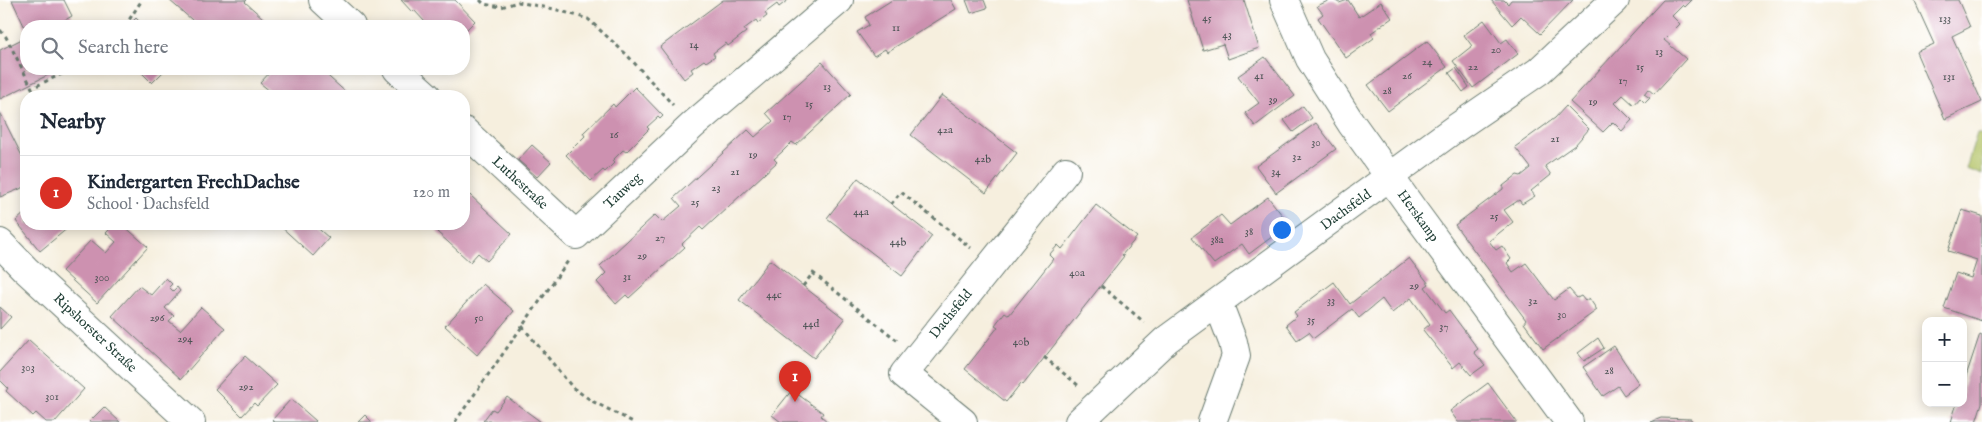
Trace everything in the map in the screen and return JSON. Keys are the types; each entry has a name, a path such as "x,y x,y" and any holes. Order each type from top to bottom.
{"street":[{"path":"323,0 345,20"},
{"name":"Tauweg","path":"576,235 693,125 839,0"},
{"name":"Herskamp","path":"1284,0 1310,59 1325,83 1390,177 1569,422"},
{"name":"Dachsfeld","path":"1078,422 1166,340 1453,130 1540,71 1615,0"},
{"path":"404,75 420,90"},
{"name":"Luthestraße","path":"470,137 576,235"},
{"name":"Dachsfeld","path":"963,422 904,374 1066,171"},
{"name":"Ripshorster Straße","path":"0,243 25,269 191,422"},
{"path":"1212,422 1236,356 1233,342 1218,303"}],"path":[{"path":"129,20 142,0"},
{"path":"480,0 484,4 501,7 518,2 554,9 588,19 626,54 693,125"},
{"path":"0,30 6,37 20,64"},
{"path":"25,75 32,88 59,75"},
{"path":"890,204 901,192 991,264"},
{"path":"455,422 567,262 576,235"},
{"path":"803,286 813,273 918,357"},
{"path":"1101,286 1166,340"},
{"path":"522,326 573,388 592,401 633,422"},
{"path":"1044,357 1099,402"}],"green space":[{"path":"1977,133 1982,135 1982,175 1966,169"}],"building":[{"path":"12,0 64,0 72,16 65,20 21,20"},
{"path":"169,0 247,0 245,2 265,20 192,20"},
{"path":"401,0 455,0 475,21 470,26 470,20 423,20 414,10 412,12"},
{"path":"723,0 788,0 779,7 777,4 765,13 767,16 758,23 756,20 744,29 746,32 728,46 726,43 713,53 715,56 706,62 704,60 691,69 693,72 684,79 660,47"},
{"path":"892,0 951,0 956,9 887,52 885,49 874,56 857,32 869,25 865,17"},
{"path":"966,0 984,0 987,8 971,13"},
{"path":"1187,0 1244,0 1259,48 1228,59 1223,44 1203,50"},
{"path":"1330,0 1339,3 1348,0 1359,17 1381,2 1392,18 1371,33 1374,38 1346,58 1318,18 1323,14 1317,6"},
{"path":"1491,0 1504,0 1508,4 1511,0 1573,0 1540,34 1521,16 1512,25"},
{"path":"1663,0 1692,0 1685,7 1683,5 1672,16 1680,24 1664,40 1686,59 1654,94 1648,89 1644,94 1650,98 1645,103 1640,98 1634,105 1623,95 1615,103 1632,120 1622,131 1613,122 1603,132 1570,102"},
{"path":"1914,0 1958,0 1970,27 1952,36 1982,102 1945,119 1916,52 1934,44"},
{"path":"1484,20 1501,43 1507,39 1518,54 1473,88 1453,61 1472,46 1464,35"},
{"path":"20,40 20,75 48,75 0,99 0,50"},
{"path":"1427,41 1447,67 1388,111 1368,85"},
{"path":"1265,57 1295,96 1255,126 1245,113 1259,103 1238,76"},
{"path":"822,62 851,94 796,145 792,142 774,159 777,162 703,230 700,227 682,244 685,247 629,298 626,295 616,304 597,282 606,273 600,266 655,215 662,222 681,206 674,198 748,130 755,137 773,121 766,113"},
{"path":"1456,68 1469,87 1463,92 1449,73"},
{"path":"144,75 160,75 152,83"},
{"path":"267,75 327,75 343,90 269,90 260,83"},
{"path":"635,87 663,116 660,119 658,117 647,127 649,129 626,152 623,150 612,161 614,163 605,172 603,170 591,181 566,155 585,136 583,133 613,104 615,107"},
{"path":"942,95 1017,153 986,193 911,135"},
{"path":"1303,106 1312,118 1293,132 1284,120"},
{"path":"1566,106 1589,129 1575,145 1545,166 1551,175 1531,191 1535,196 1522,204 1519,200 1504,210 1513,222 1489,241 1496,250 1502,246 1511,259 1507,263 1513,272 1526,263 1554,300 1569,289 1577,298 1581,296 1585,301 1589,298 1597,310 1543,349 1524,323 1526,320 1455,225 1503,189 1503,186 1517,175 1521,176 1531,168 1515,147 1555,118"},
{"path":"0,112 20,152 20,189 0,197"},
{"path":"1316,123 1336,149 1276,193 1256,166"},
{"path":"532,145 551,162 537,177 518,160"},
{"path":"858,178 932,236 902,276 827,218"},
{"path":"470,195 512,234 487,261 478,253 470,262 437,232 439,230 470,230"},
{"path":"1268,197 1289,224 1249,254 1242,244 1214,264 1192,237 1221,215 1230,225"},
{"path":"1096,205 1137,237 1023,385 1021,383 1006,402 965,369 998,327 995,325 1005,312 1009,315 1053,259 1049,255 1058,245 1062,249"},
{"path":"1962,210 1982,216 1982,321 1944,308 1956,273 1971,278 1977,260 1948,251"},
{"path":"20,217 20,226 16,221"},
{"path":"23,230 65,230 40,251"},
{"path":"109,230 129,230 148,247 97,303 62,271 91,240 106,253 116,242 106,233"},
{"path":"285,230 320,230 329,238 313,256"},
{"path":"1409,258 1429,284 1425,287 1445,313 1449,310 1478,349 1474,352 1485,365 1471,375 1460,362 1453,368 1423,330 1430,324 1411,298 1392,313 1382,299 1359,318 1352,309 1314,338 1309,332 1297,340 1286,325 1297,316 1294,312 1334,282 1350,304"},
{"path":"770,260 845,319 814,358 739,300"},
{"path":"166,278 172,284 169,287 173,291 177,287 180,291 165,308 174,316 169,321 180,330 201,307 225,328 181,379 112,316 139,286 151,295"},
{"path":"483,284 514,311 477,355 445,326"},
{"path":"0,307 11,317 0,329"},
{"path":"1980,334 1982,335 1982,403 1976,422 1951,422 1956,407 1967,407 1967,373"},
{"path":"1598,338 1604,348 1584,361 1578,353"},
{"path":"29,340 84,389 55,422 46,422 36,413 33,416 6,391 8,388 0,380 0,372"},
{"path":"1614,346 1639,384 1624,395 1618,386 1603,396 1583,367"},
{"path":"245,356 277,385 257,406 254,403 242,416 215,389"},
{"path":"1488,383 1517,422 1458,422 1450,411"},
{"path":"792,390 823,413 821,416 828,422 781,422 772,415"},
{"path":"507,397 541,422 483,421 492,409 496,411"},
{"path":"291,399 316,421 274,422 272,420"},
{"path":"104,407 120,422 89,422"},
{"path":"365,415 372,422 358,422"},
{"path":"1661,418 1691,419 1692,422 1651,422"}],"place":[{"name":"Kindergarten FrechDachse","path":"795,402"}]}
